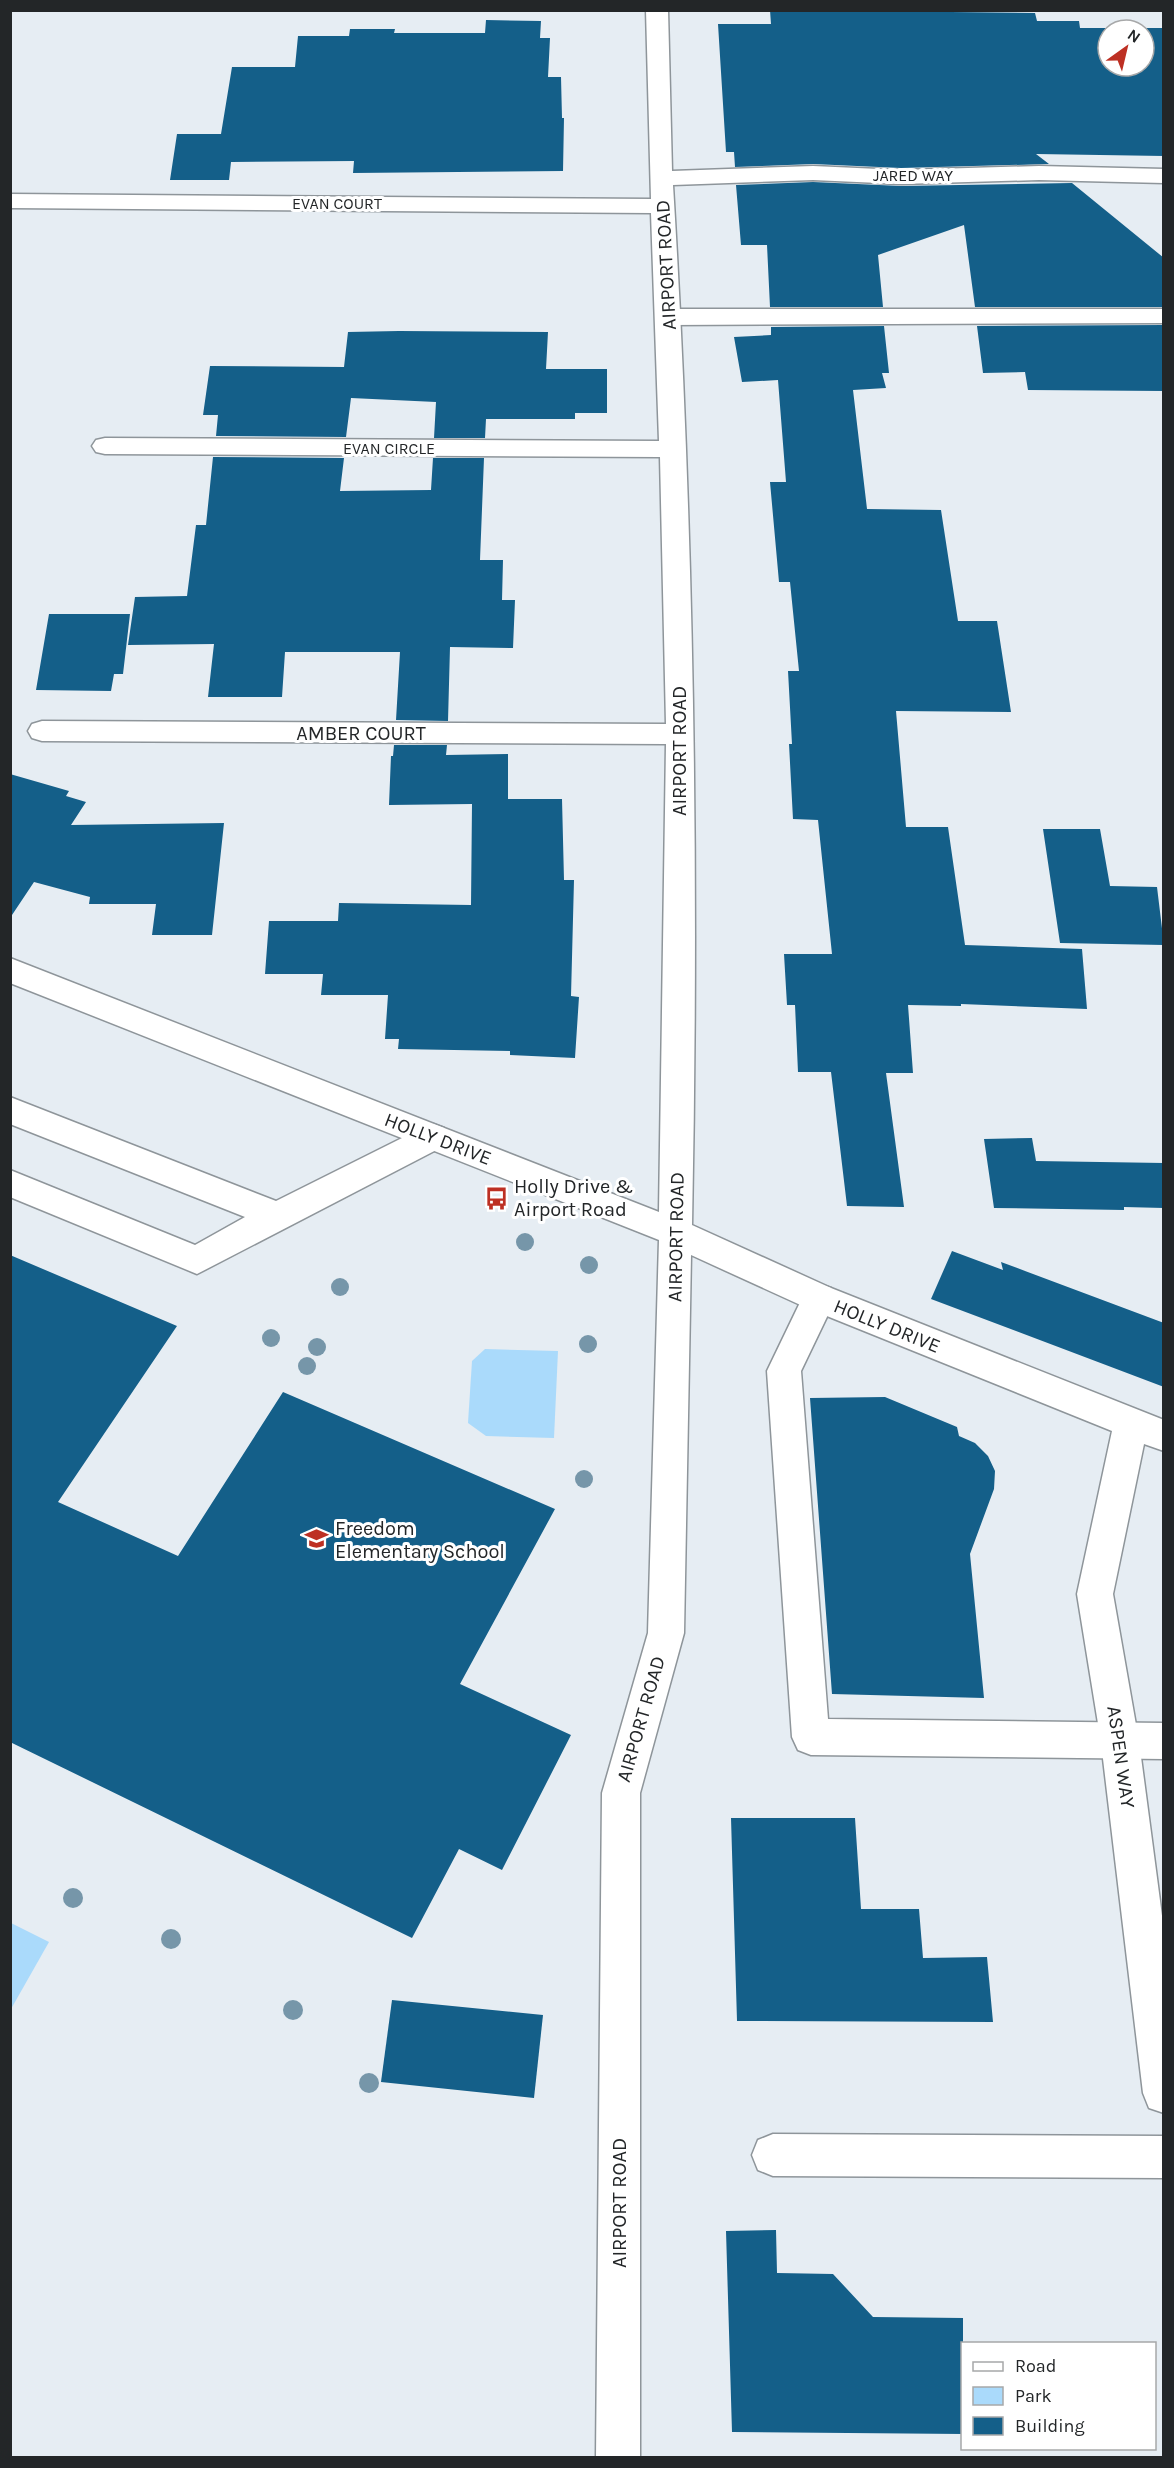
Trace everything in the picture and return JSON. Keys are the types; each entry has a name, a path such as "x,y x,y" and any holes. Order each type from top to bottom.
{"street":[{"name":"AIRPORT ROAD","path":"618,2457 621,1793 666,1633 676,1233 680,735 669,317 662,192 657,10"},
{"name":"JARED WAY","path":"662,192 813,174 902,177 1040,173 1164,176"},
{"name":"EVAN COURT","path":"10,201 662,192"},
{"path":"669,317 1164,316"},
{"name":"EVAN CIRCLE","path":"105,446 673,449"},
{"name":"AMBER COURT","path":"42,731 680,735"},
{"name":"HOLLY DRIVE","path":"10,970 676,1233 819,1298 1147,1430"},
{"path":"10,1110 277,1216"},
{"path":"10,1183 197,1260 277,1216 433,1137"},
{"path":"819,1298 784,1371 811,1737 1164,1741"},
{"name":"ASPEN WAY","path":"1147,1430 1095,1594 1120,1742 1164,2093"},
{"path":"773,2155 1164,2157"}],"green space":[{"path":"485,1349 558,1351 554,1438 486,1436 468,1423 472,1361"},
{"path":"11,1923 49,1942 11,2009"}],"building":[{"path":"770,10 1035,13 1037,21 1079,21 1080,28 1096,28 1096,78 1156,78 1156,28 1164,28 1164,156 1036,154 1049,164 901,168 813,164 735,167 734,152 726,152 718,24 771,24"},
{"path":"486,20 541,21 540,38 550,38 548,77 561,77 562,118 564,118 563,171 353,173 354,161 231,162 229,180 170,180 177,134 221,134 232,67 295,67 298,36 349,36 350,29 395,29 394,33 485,33"},
{"path":"813,182 901,186 1072,183 1164,258 1164,307 975,307 964,225 878,255 883,307 770,307 767,245 741,245 736,185"},
{"path":"1164,325 1164,391 1028,390 1025,372 983,373 977,326"},
{"path":"884,326 889,373 882,373 886,388 853,390 867,509 941,510 958,621 997,621 1011,712 896,711 906,827 948,827 965,945 1082,949 1087,1009 961,1004 961,1006 908,1005 913,1073 886,1073 904,1207 847,1206 831,1072 798,1072 795,1005 787,1005 784,954 832,954 818,820 793,819 788,671 799,671 790,582 779,582 770,482 786,482 778,380 742,382 734,337 771,335 771,327"},
{"path":"348,332 548,332 546,369 607,369 607,413 575,413 575,419 486,419 485,438 434,438 436,402 351,398 346,437 216,436 218,415 203,415 210,366 344,367"},
{"path":"213,457 344,458 340,491 431,490 433,458 484,458 480,560 503,560 502,600 515,600 513,648 450,647 448,721 396,720 400,652 285,652 282,697 208,697 214,644 128,645 135,597 187,596 196,525 206,525"},
{"path":"49,614 130,614 123,674 114,674 111,691 36,690"},
{"path":"394,745 447,745 446,755 508,754 508,799 562,799 564,880 574,880 571,996 579,997 575,1058 510,1055 510,1051 398,1049 399,1039 385,1039 388,995 321,995 323,974 265,974 269,921 338,921 339,903 471,905 472,804 389,805 391,756 393,756"},
{"path":"10,774 69,791 66,796 86,802 71,825 224,823 212,935 152,935 156,904 89,904 90,897 34,882 10,918"},
{"path":"1043,829 1100,829 1110,886 1157,887 1164,945 1060,943"},
{"path":"1032,1138 1036,1161 1164,1163 1164,1208 1124,1207 1124,1210 994,1208 984,1139"},
{"path":"952,1251 1003,1270 1001,1262 1164,1323 1164,1387 931,1299"},
{"path":"10,1255 177,1326 58,1502 178,1556 283,1392 555,1509 460,1684 571,1735 502,1870 459,1849 412,1938 10,1742"},
{"path":"885,1397 957,1427 959,1436 975,1443 988,1456 995,1471 994,1489 970,1554 984,1698 832,1694 810,1398"},
{"path":"731,1818 855,1818 861,1909 919,1909 923,1958 987,1957 993,2022 737,2021"},
{"path":"392,2000 543,2015 534,2098 381,2082"},
{"path":"776,2230 777,2273 833,2274 873,2317 963,2318 961,2434 732,2432 726,2231"}],"place":[{"name":"Holly Drive & Airport Road","path":"496,1198"},
{"name":"Freedom Elementary School","path":"317,1539"}]}
